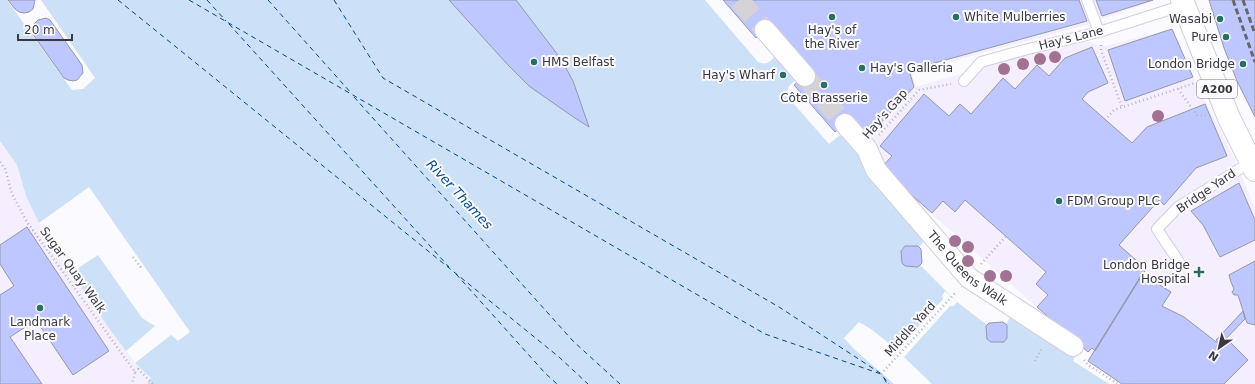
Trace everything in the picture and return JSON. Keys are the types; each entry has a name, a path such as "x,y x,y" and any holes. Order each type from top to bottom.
{"main road":[{"name":"A200","path":"1183,3 1229,118 1253,166"}],"street":[{"path":"765,30 805,76"},
{"name":"The Queens Walk","path":"845,124 867,149 876,170 969,278 1073,346"}],"lane":[{"path":"1087,0 1099,32"},
{"name":"Hay's Lane","path":"964,81 981,62 1099,32 1183,3"},
{"name":"Bridge Yard","path":"1179,262 1157,230 1178,207 1253,166"}],"path":[{"path":"1099,32 1102,50 1122,107"},
{"name":"Hay's Gap","path":"867,149 919,90 964,81"},
{"path":"1105,120 1114,110 1201,81"},
{"path":"1178,89 1197,115 1209,116"},
{"name":"Sugar Quay Walk","path":"0,162 5,169 12,194 27,222 135,372"},
{"path":"134,257 142,269"},
{"name":"Middle Yard","path":"881,374 951,297"},
{"path":"1073,346 1087,364 1118,384"},
{"path":"132,384 135,372 138,369 153,384"}],"shaded area":[{"path":"740,0 1155,0 1086,25 912,72 915,87 1080,40 1105,46 1172,29 1193,77 1233,156 1255,208 1255,384 1122,384 1088,361 1123,305 1091,355 881,169"},
{"path":"0,141 17,165 26,196 39,223 108,327 135,363 151,378 147,383 148,384 0,384"}],"water":[{"name":"River Thames","path":"0,0 705,0 758,62 766,63 771,61 777,54 798,78 788,88 787,96 829,144 840,135 870,169 926,239 919,247 905,246 901,250 902,263 905,266 918,267 920,265 957,302 987,325 987,339 991,342 1004,342 1007,338 1006,324 1013,314 1076,355 1073,361 1109,384 148,384 147,383 151,378 135,363 108,327 39,223 26,196 17,165 0,141"}],"pier":[{"path":"7,0 41,0 95,78 83,89 72,90"},
{"path":"89,187 190,332 178,341 171,335 135,363 126,351 155,326 142,318 98,255 71,273 39,223"},
{"path":"945,291 957,302 954,306 950,306 904,357 932,384 894,384 854,349 844,338 859,322 871,329 897,350 943,299 942,296"}],"building":[{"path":"8,0 35,0 33,9 24,13 15,9"},
{"name":"HMS Belfast","path":"449,0 516,0 561,59 573,81 589,127 529,86"},
{"name":"Hay's Galleria","path":"723,0 1079,0 1087,21 909,70 914,87 866,139 849,120 835,132 794,85 811,71 771,25 756,38"},
{"path":"1096,0 1153,0 1102,16"},
{"name":"London Bridge","path":"1209,0 1255,0 1255,117 1237,81 1224,48"},
{"path":"46,18 50,20 82,65 83,73 77,80 73,81 64,78 32,33 34,24 38,20"},
{"path":"1172,29 1193,77 1125,101 1108,50"},
{"path":"1092,47 1108,83 1088,92 1082,99 1132,143 1147,127 1205,104 1227,156 1196,168 1164,205 1159,200 1119,245 1146,269 1095,351 1092,348 1088,352 1037,307 1048,295 1036,284 1046,272 965,200 955,212 943,201 932,213 881,168 892,156 880,146 924,94 949,116 960,104 971,114 1003,78 1015,89 1037,65 1049,76 1065,58"},
{"path":"1239,183 1255,220 1255,240 1220,257 1203,225 1191,211"},
{"name":"Landmark Place","path":"27,227 109,351 73,375 36,320 10,337 42,384 0,384 0,295 14,286 0,264 0,245"},
{"path":"905,246 918,246 921,249 922,263 918,267 905,266 902,263 901,251"},
{"path":"1255,261 1255,325 1247,323 1238,295 1234,295 1232,292 1234,289 1229,275"},
{"path":"1142,274 1171,292 1162,306 1184,317 1220,345 1226,338 1248,360 1224,384 1122,384 1088,361"},
{"path":"1243,311 1245,319 1220,345 1216,340"},
{"path":"1003,322 1007,325 1007,338 1004,342 991,342 987,339 986,326 989,323"}],"ferry route":[{"path":"118,0 559,357 588,384"},
{"path":"189,0 765,334 881,374 889,384"},
{"path":"207,0 226,21"},
{"path":"268,0 352,94"},
{"path":"334,0 383,78 779,307 880,373"},
{"path":"229,24 449,267"},
{"path":"354,97 573,341 620,384"},
{"path":"456,274 545,373 557,384"},
{"path":"884,378 887,384"}],"tunnel":[{"path":"739,0 765,30"},
{"path":"805,76 845,124"}],"railway":[{"path":"1233,0 1255,62"},
{"path":"1243,0 1255,34"}],"place":[{"name":"Hay's of the River","path":"832,17"},
{"name":"White Mulberries","path":"956,17"},
{"name":"Wasabi","path":"1220,19"},
{"name":"Pure","path":"1226,37"},
{"name":"HMS Belfast","path":"534,62"},
{"name":"London Bridge","path":"1243,64"},
{"name":"Hay's Galleria","path":"862,68"},
{"name":"Hay's Wharf","path":"783,75"},
{"name":"Côte Brasserie","path":"824,85"},
{"name":"FDM Group PLC","path":"1059,201"},
{"name":"London Bridge Hospital","path":"1199,272"},
{"name":"Landmark Place","path":"40,308"}]}
